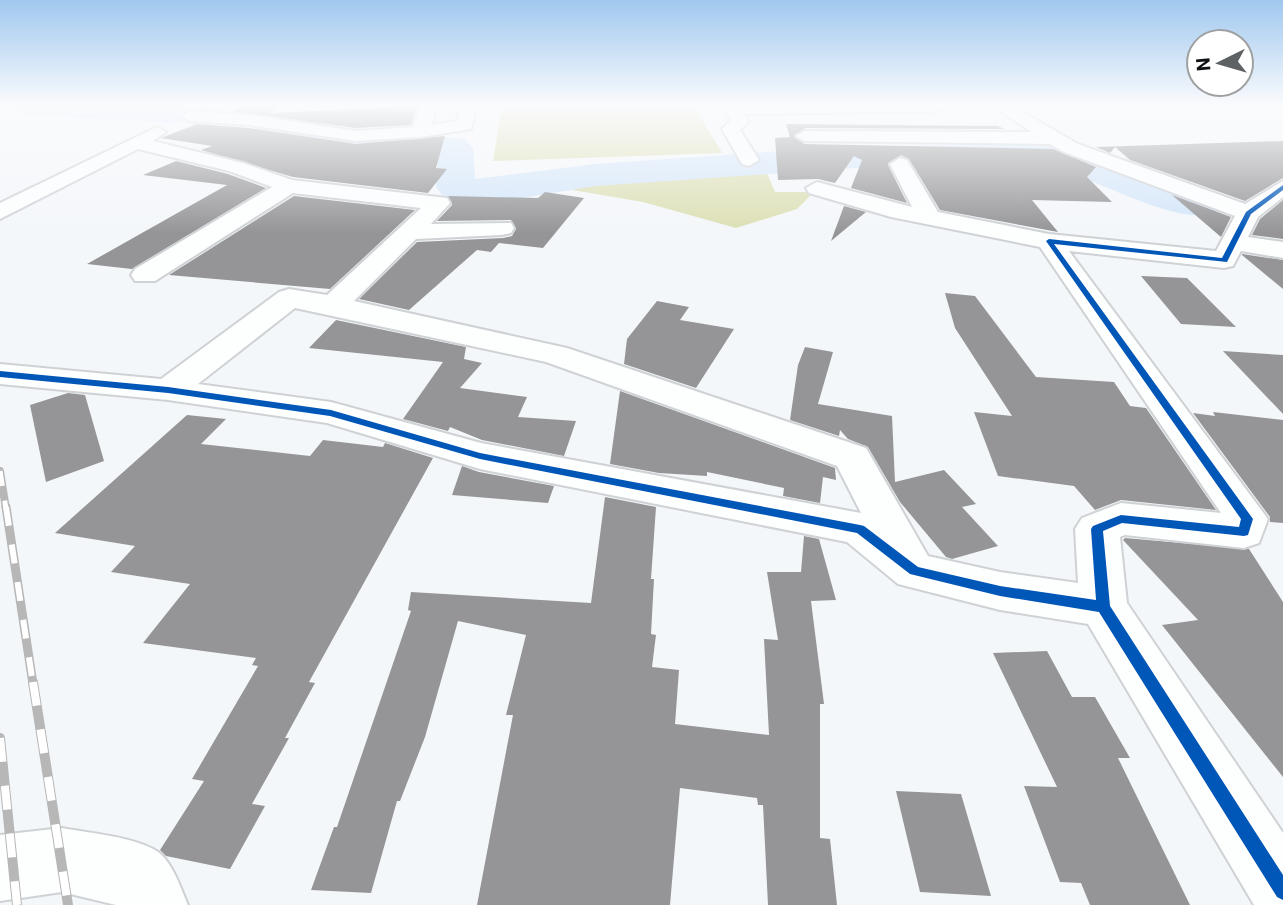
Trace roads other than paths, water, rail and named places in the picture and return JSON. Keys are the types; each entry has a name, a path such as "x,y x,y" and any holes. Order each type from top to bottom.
{"street":[{"path":"0,212 126,148"},
{"path":"158,148 236,167 289,186 439,203 333,305"},
{"path":"742,148 749,160"},
{"path":"1072,148 1248,214"},
{"path":"900,164 929,217"},
{"path":"145,275 289,186"},
{"path":"817,188 929,217 1049,241 1224,260 1248,214 1283,187"},
{"path":"411,232 502,228"},
{"path":"1049,241 1247,519 1244,532 1121,519 1097,529 1103,607 1283,891"},
{"path":"1233,242 1283,250"},
{"path":"168,390 289,298 333,305 556,355 852,457 914,571"},
{"path":"0,374 168,390 331,413 480,456 860,529 914,571 1000,591 1103,607"},
{"path":"0,868 62,860 136,876 155,905"}],"waterway":[{"path":"456,148 456,187 473,191 596,175 855,157 1043,156 1077,161 1177,200 1200,205"}],"railway":[{"path":"0,471 6,509"},
{"path":"6,507 33,684"},
{"path":"33,682 68,905"},
{"path":"0,738 17,905"}]}
